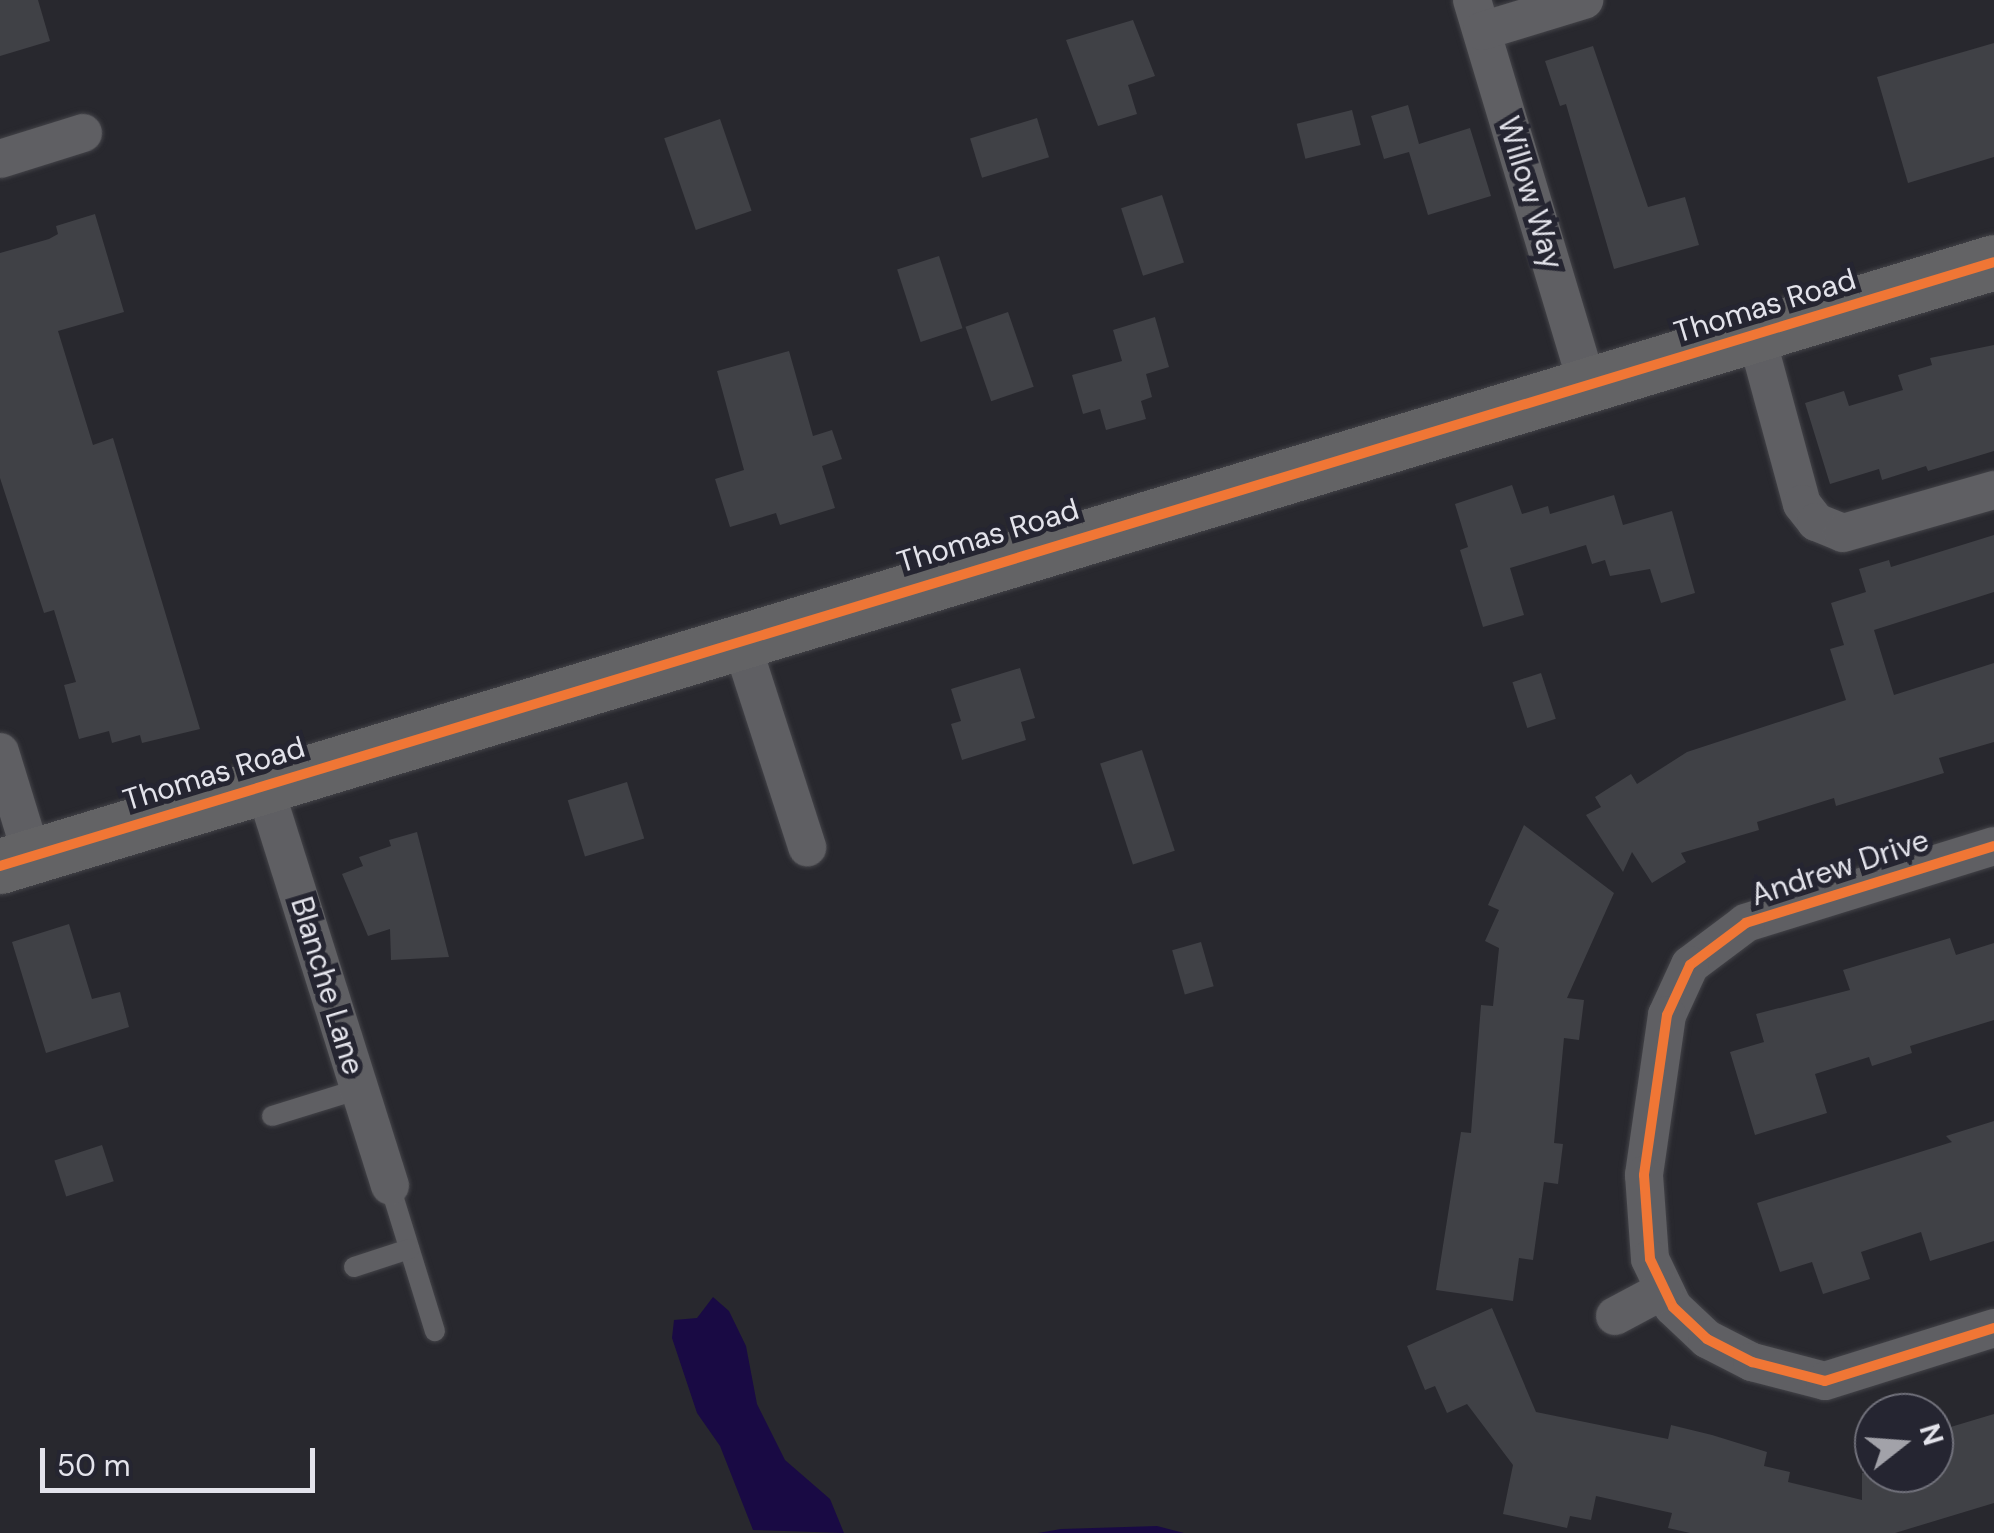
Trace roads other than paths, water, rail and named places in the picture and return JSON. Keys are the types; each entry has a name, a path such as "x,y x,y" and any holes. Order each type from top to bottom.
{"street":[{"path":"1477,16 1584,0"},
{"name":"Willow Way","path":"1477,16 1588,386"},
{"path":"0,159 83,132"},
{"name":"Thomas Road","path":"16,861 1994,262"},
{"path":"1756,334 1802,504 1816,522 1842,533 1994,490"},
{"path":"740,639 807,848"},
{"path":"0,752 16,861"},
{"name":"Blanche Lane","path":"264,786 390,1186"},
{"name":"Andrew Drive","path":"1664,1290 1650,1259 1644,1175 1666,1015 1690,965 1746,923 1994,846"},
{"path":"1615,1316 1664,1290 1707,1339 1752,1362 1825,1380 1994,1328"}],"lane":[{"path":"272,1116 359,1088"},
{"path":"390,1186 435,1331"},
{"path":"354,1267 409,1249"}]}
